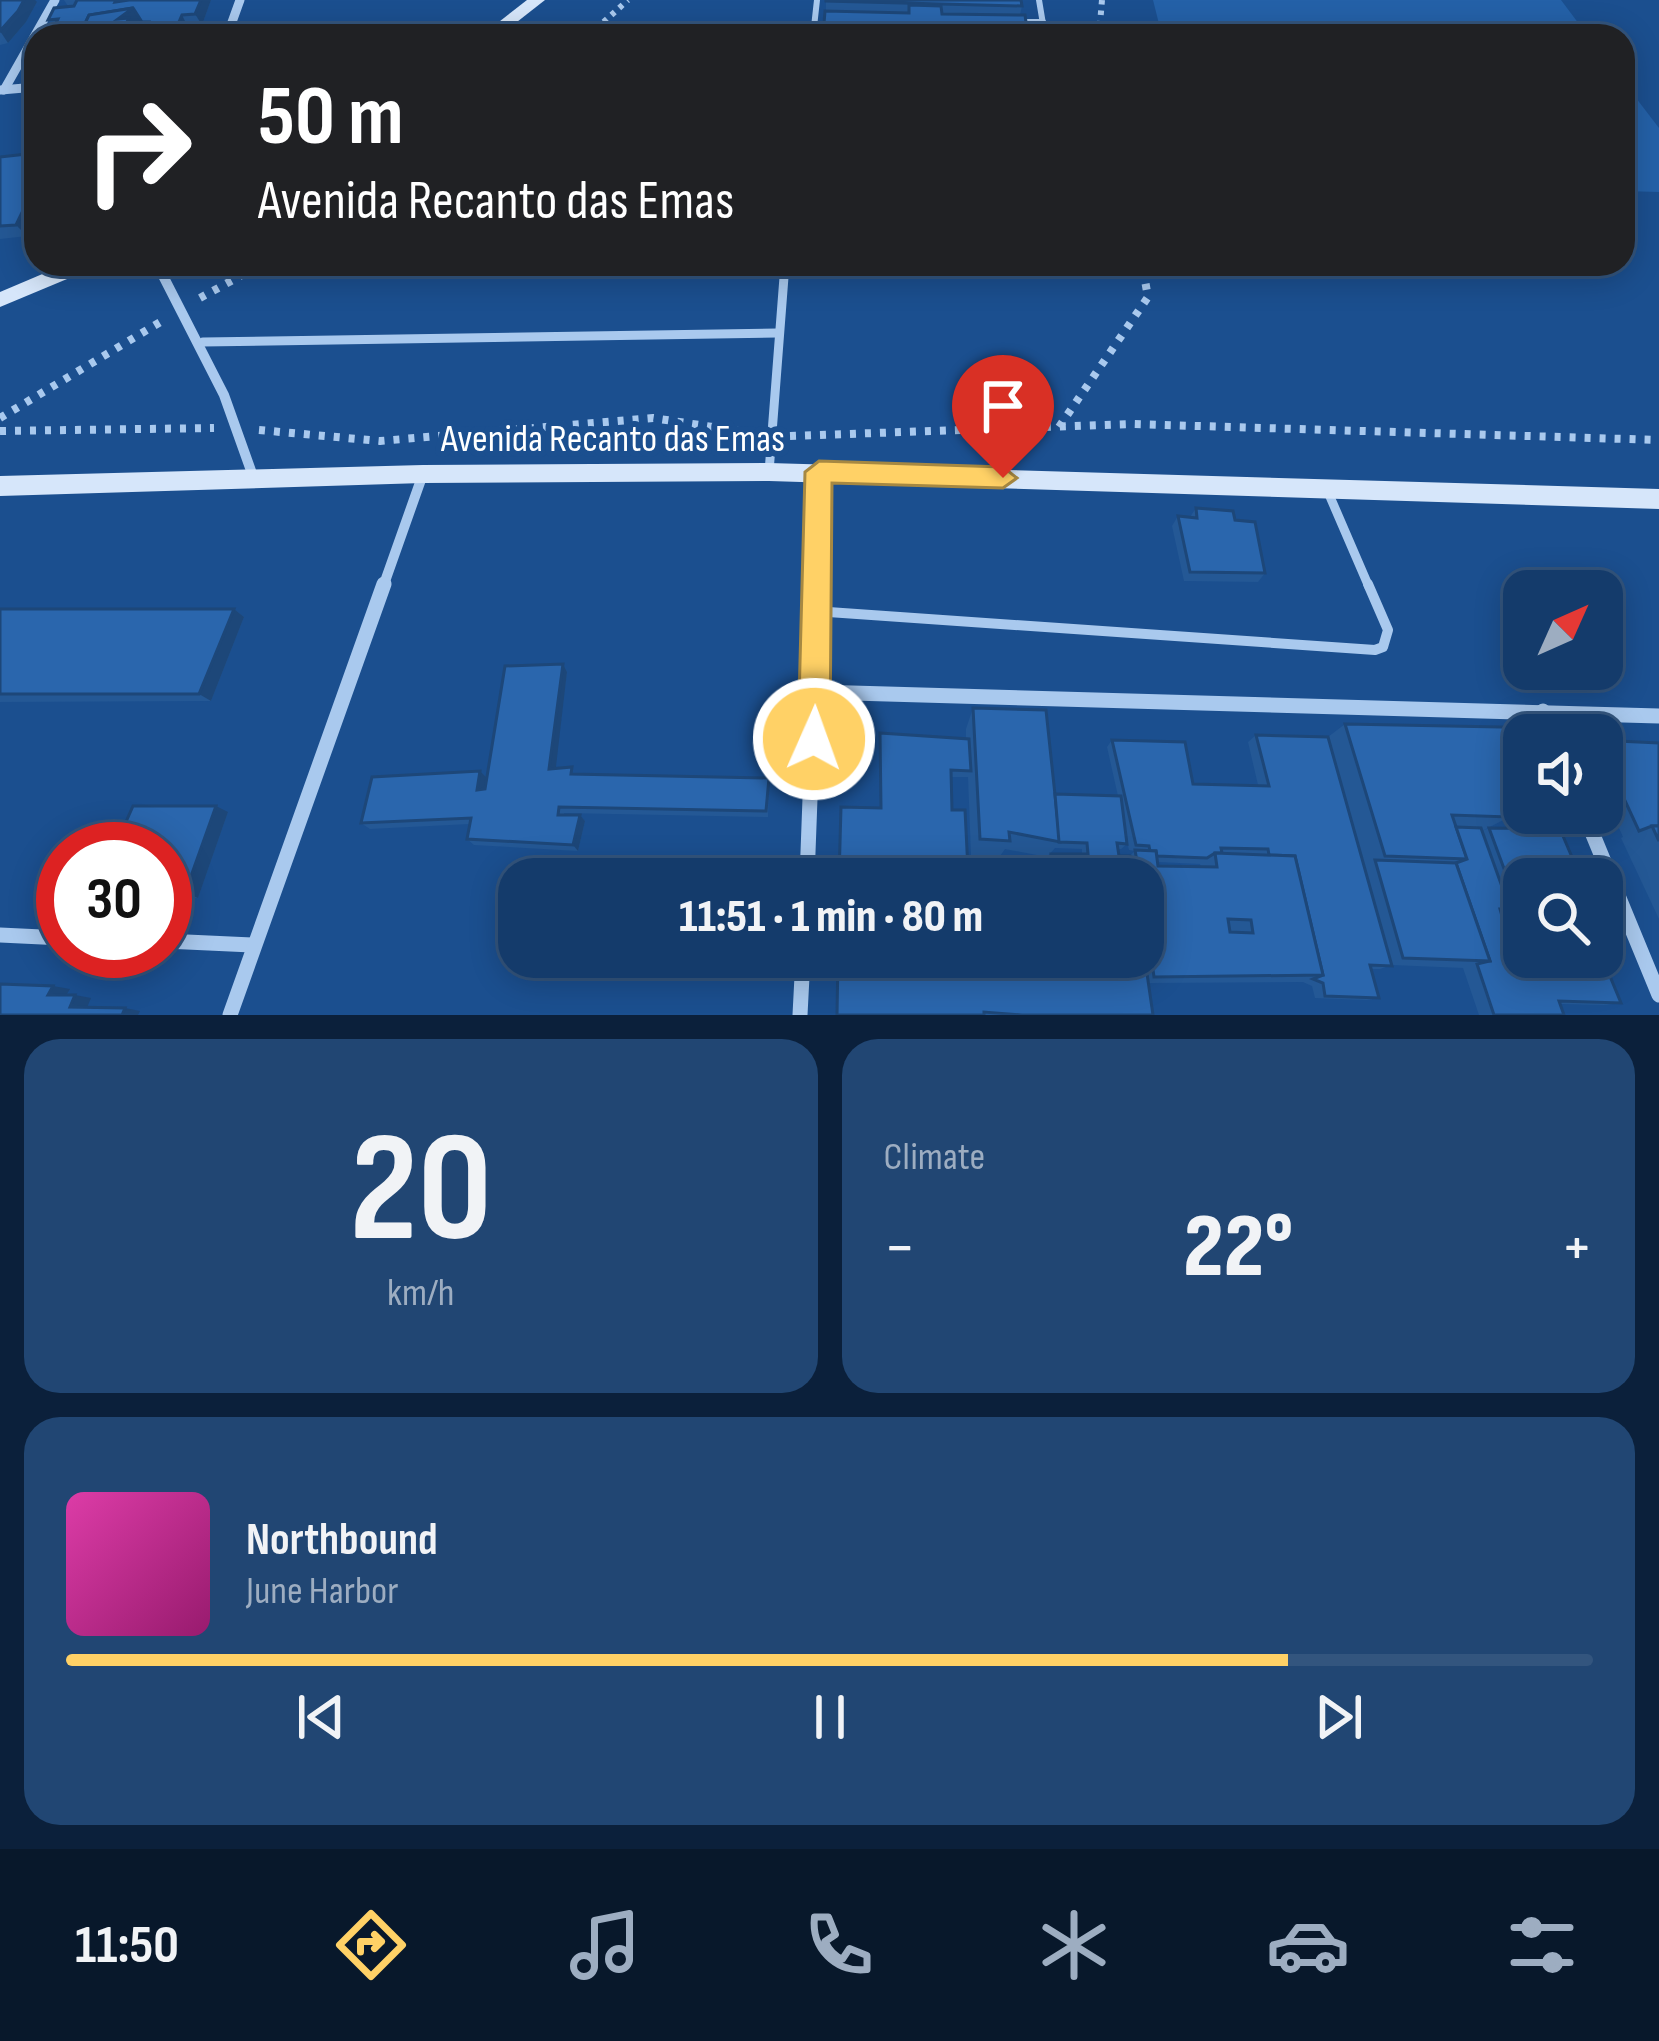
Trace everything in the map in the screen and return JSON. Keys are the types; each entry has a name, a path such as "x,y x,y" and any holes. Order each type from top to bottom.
{"main road":[{"path":"505,24 537,0"},
{"path":"0,300 56,276"},
{"name":"Avenida Recanto das Emas","path":"0,486 423,474 819,472 1659,499"}],"street":[{"path":"2,90 24,53"},
{"path":"163,276 203,342 241,428 254,479"},
{"path":"808,858 817,692 814,611 819,472"},
{"path":"230,1015 423,474"},
{"path":"817,692 1659,716"},
{"path":"1594,834 1659,995"},
{"path":"0,935 36,937"},
{"path":"192,942 252,945"},
{"path":"800,1015 802,978"}],"lane":[{"path":"817,0 814,23 837,22"},
{"path":"997,22 1043,22 1039,0"},
{"path":"769,472 784,276"},
{"path":"203,342 777,333"},
{"path":"814,611 1375,650 1383,646 1388,630 1326,487"}],"path":[{"path":"601,24 628,0"},
{"path":"0,418 240,276"},
{"path":"1059,427 1148,297 1144,276"},
{"path":"0,431 241,428 380,441 653,418 774,436 1059,427 1659,440"}],"shaded area":[{"path":"1153,0 1561,0 1579,24 1159,24"},
{"path":"1635,97 1659,128 1659,192 1635,191"}],"building":[{"path":"0,0 24,0 0,31"},
{"path":"77,0 201,0 195,14 182,15 178,24 144,24 151,22 142,22 133,8 89,15 85,24 48,20 54,8 74,6"},
{"path":"1021,0 1022,6 826,1"},
{"path":"909,5 941,6 942,14 1025,15 1026,24 824,24 825,11 909,13"},
{"path":"133,8 118,19 129,18 126,24 85,24 89,15"},
{"path":"24,154 24,208 16,225 0,226 0,157"},
{"path":"1196,508 1233,511 1235,520 1255,522 1265,573 1190,572 1178,516 1197,518"},
{"path":"0,609 234,609 199,694 0,694"},
{"path":"563,664 549,769 572,767 571,774 769,778 766,811 559,807 558,815 580,815 573,845 467,839 471,818 361,823 372,777 480,771 477,790 485,789 505,666"},
{"path":"973,708 1046,710 1060,842 1009,832 1010,841 980,839"},
{"path":"1345,724 1503,727 1503,817 1452,815 1467,859 1385,856"},
{"path":"880,733 969,739 971,771 951,770 952,810 965,810 967,858 840,858 841,807 881,808"},
{"path":"1256,735 1328,737 1392,966 1370,965 1379,998 1325,996 1323,983 1313,979 1323,975 1295,856 1269,855 1268,849 1221,848 1222,853 1207,858 1157,856 1149,846 1136,845 1112,740 1185,742 1193,784 1269,786"},
{"path":"1623,741 1659,743 1659,826 1639,831 1623,796"},
{"path":"1055,794 1121,796 1127,844 1117,843 1119,856 1130,858 1051,858 1051,854 1088,854 1087,843 1059,842"},
{"path":"133,806 216,806 192,873 192,822 126,822"},
{"path":"1456,827 1481,828 1503,889 1503,978 1611,978 1621,1003 1559,1001 1564,1015 1494,1015 1477,964 1490,961 1456,863 1467,859"},
{"path":"1489,828 1503,828 1503,834 1562,834 1572,858 1503,858 1503,866"},
{"path":"1135,850 1156,851 1157,858 1136,858"},
{"path":"1215,853 1295,856 1323,975 1164,977 1164,866 1217,867","holes":["1228,919 1251,920 1253,933 1230,932"]},
{"path":"1375,860 1456,863 1490,961 1403,958"},
{"path":"838,978 1148,978 1153,1015 984,1012 837,1015"},
{"path":"0,984 53,986 48,995 75,995 70,1007 125,1008 122,1015 0,1015"}],"route":[{"path":"814,739 819,472 1003,478"}]}
